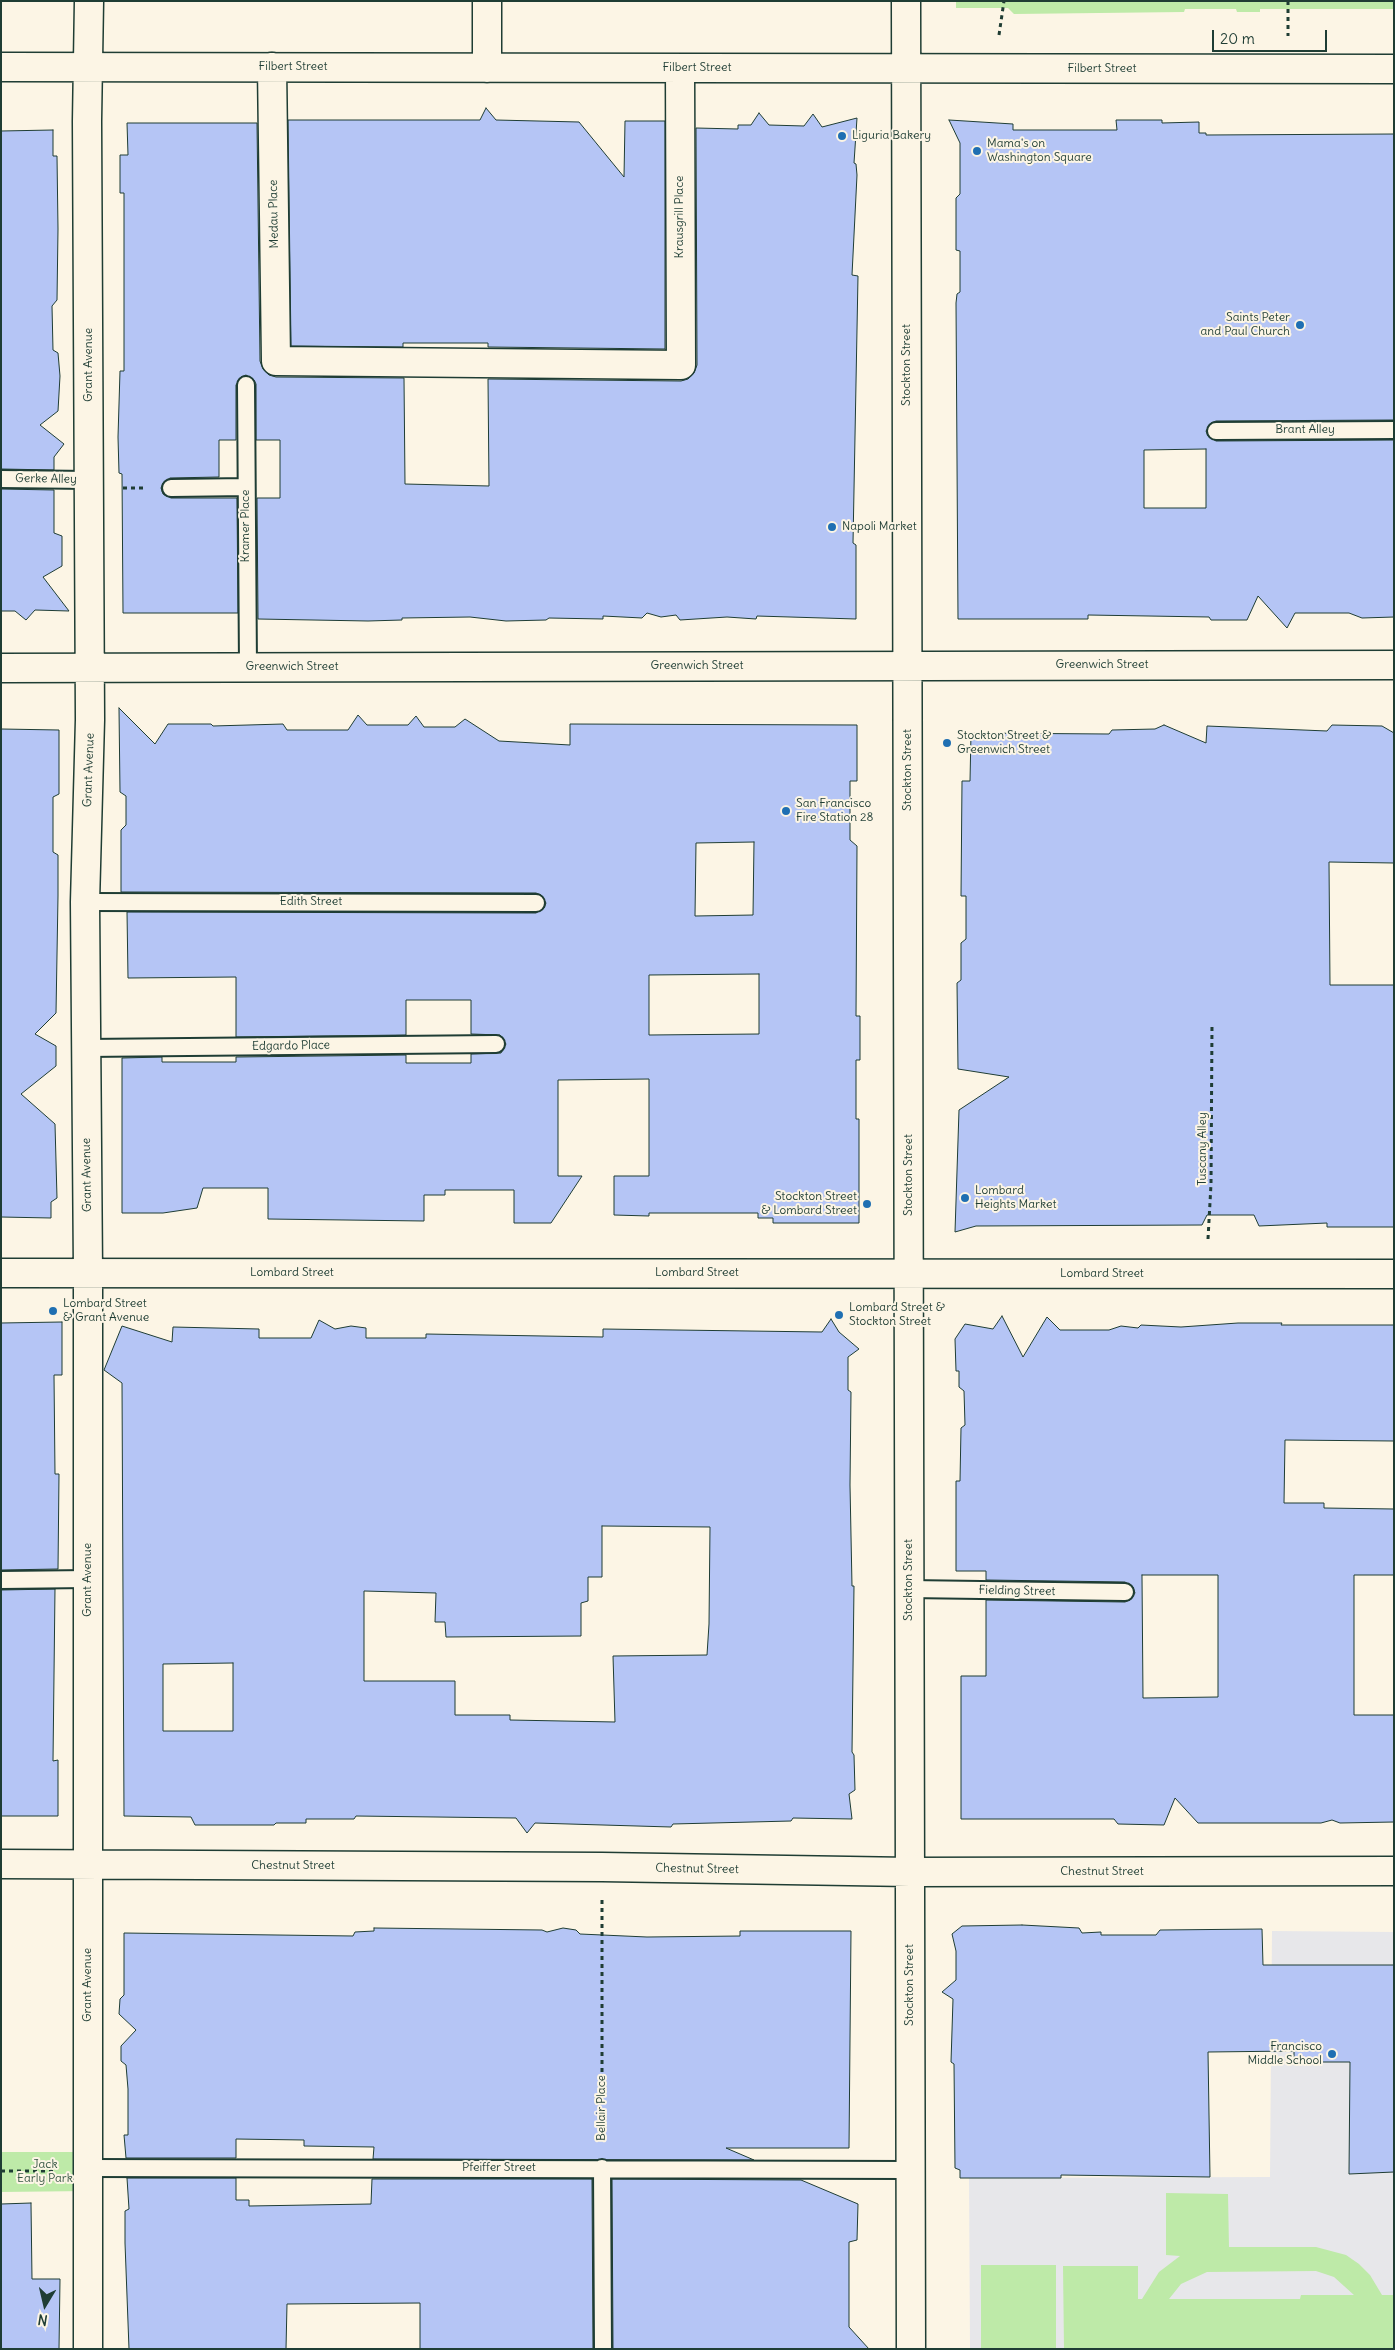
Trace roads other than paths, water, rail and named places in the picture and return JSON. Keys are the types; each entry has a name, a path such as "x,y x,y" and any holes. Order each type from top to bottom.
{"street":[{"name":"Grant Avenue","path":"88,2349 88,1272 85,902 90,668 87,121 89,1"},
{"path":"487,1 487,68"},
{"name":"Stockton Street","path":"906,1 911,2349"},
{"name":"Filbert Street","path":"1,67 1394,69"},
{"name":"Medau Place","path":"272,67 276,361 681,365"},
{"name":"Krausgrill Place","path":"680,68 681,365"},
{"name":"Greenwich Street","path":"1,668 1394,665"},
{"name":"Lombard Street","path":"1,1273 1394,1274"},
{"name":"Chestnut Street","path":"1,1864 602,1867 910,1872 1394,1871"}],"lane":[{"name":"Kramer Place","path":"246,385 248,667"},
{"name":"Brant Alley","path":"1216,431 1394,430"},
{"name":"Gerke Alley","path":"1,479 90,484"},
{"path":"171,488 246,487"},
{"name":"Edith Street","path":"85,902 536,903"},
{"name":"Edgardo Place","path":"86,1048 496,1044"},
{"path":"1,1580 88,1578"},
{"name":"Fielding Street","path":"909,1590 1125,1592"},
{"name":"Pfeiffer Street","path":"87,2168 910,2170"},
{"path":"602,2168 603,2349"}],"place":[{"name":"Liguria Bakery","path":"842,136"},
{"name":"Mama's on Washington Square","path":"977,151"},
{"name":"Saints Peter and Paul Church","path":"1300,325"},
{"name":"Napoli Market","path":"832,527"},
{"name":"Stockton Street & Greenwich Street","path":"947,743"},
{"name":"San Francisco Fire Station 28","path":"786,811"},
{"name":"Lombard Heights Market","path":"965,1198"},
{"name":"Stockton Street & Lombard Street","path":"867,1204"},
{"name":"Lombard Street & Grant Avenue","path":"53,1311"},
{"name":"Lombard Street & Stockton Street","path":"839,1315"},
{"name":"Francisco Middle School","path":"1332,2054"}],"park label":[{"name":"Jack Early Park","path":"45,2172"}]}
